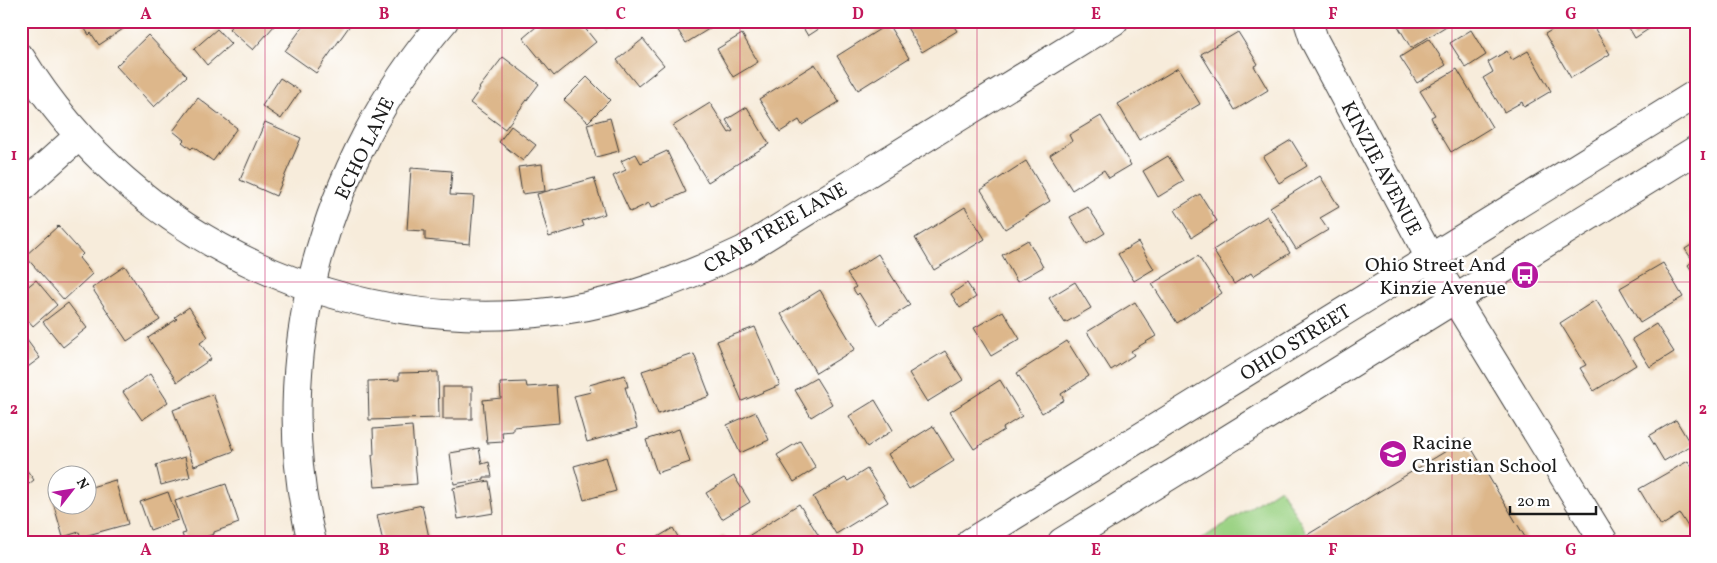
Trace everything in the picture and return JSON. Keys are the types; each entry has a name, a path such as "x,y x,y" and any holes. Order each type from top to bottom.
{"street":[{"name":"ECHO LANE","path":"312,542 301,482 297,430 298,378 303,326 311,288 327,225 346,176 368,130 395,85 425,43 444,21"},
{"name":"CRAB TREE LANE","path":"21,58 60,113 79,136 125,181 162,211 201,238 243,260 311,288 377,306 424,313 471,316 518,315 565,310 657,288 744,250 1114,21"},
{"name":"KINZIE AVENUE","path":"1308,21 1314,40 1430,258 1604,542"},
{"name":"OHIO STREET","path":"971,542 1696,94"},
{"path":"21,188 79,136"},
{"path":"1062,542 1696,150"}],"green space":[{"path":"1280,488 1312,542 1197,542"}],"building":[{"path":"83,21 135,21 99,45 91,33 89,35 83,26 85,24"},
{"path":"236,21 269,21 274,26 253,50 229,29"},
{"path":"307,21 353,21 316,73 285,51"},
{"path":"543,21 579,21 596,42 554,76 523,38"},
{"path":"605,21 619,21 609,28"},
{"path":"672,21 708,21 712,27 686,43"},
{"path":"799,21 831,21 808,36"},
{"path":"903,21 959,21 953,25 957,31 922,52"},
{"path":"1395,21 1446,21 1448,25 1411,48"},
{"path":"1559,21 1590,21 1610,54 1571,78 1545,34 1560,25"},
{"path":"1625,21 1661,21 1635,38"},
{"path":"888,24 909,58 858,90 837,56"},
{"path":"217,29 231,44 207,65 194,49"},
{"path":"1471,30 1486,55 1466,68 1450,43"},
{"path":"1238,32 1258,64 1254,66 1268,90 1235,110 1201,54"},
{"path":"742,34 758,62 733,77 717,49"},
{"path":"148,35 187,76 154,107 116,66"},
{"path":"643,39 664,65 638,86 617,60"},
{"path":"1429,39 1446,65 1417,83 1400,57"},
{"path":"1507,51 1512,60 1528,51 1551,91 1524,107 1522,102 1504,112 1483,78 1493,72 1488,62"},
{"path":"503,57 539,84 505,129 470,103"},
{"path":"815,64 839,102 802,125 799,120 780,132 759,99"},
{"path":"1178,68 1200,104 1139,140 1118,104"},
{"path":"1457,69 1492,127 1451,152 1434,124 1431,117 1435,115 1420,91"},
{"path":"587,77 610,100 588,122 564,100"},
{"path":"280,78 300,91 281,119 262,106"},
{"path":"198,98 237,128 213,161 193,147 191,149 173,131"},
{"path":"710,103 729,133 733,131 726,120 747,107 769,144 708,182 673,126"},
{"path":"1101,116 1131,165 1109,178 1104,170 1072,190 1050,155 1072,141 1069,135"},
{"path":"610,118 619,151 596,157 587,124"},
{"path":"265,122 301,138 276,196 240,180"},
{"path":"511,126 536,145 523,161 499,142"},
{"path":"1291,140 1307,166 1279,183 1263,157"},
{"path":"667,151 686,192 651,208 649,203 630,212 613,176 626,170 621,161 636,154 641,163"},
{"path":"1168,156 1184,181 1158,197 1143,171"},
{"path":"1026,161 1050,201 1005,229 981,190"},
{"path":"542,164 545,191 522,194 518,167"},
{"path":"411,168 452,171 450,195 474,196 470,244 425,240 425,231 407,230"},
{"path":"1320,176 1339,207 1320,218 1328,230 1296,249 1270,207"},
{"path":"594,178 605,214 582,221 584,226 549,237 537,194"},
{"path":"1200,194 1217,221 1192,237 1175,210"},
{"path":"965,207 985,239 934,270 915,238"},
{"path":"1088,207 1105,233 1087,244 1070,217"},
{"path":"1267,216 1290,253 1253,276 1251,273 1234,284 1213,250"},
{"path":"58,226 83,254 79,258 92,274 64,300 25,256"},
{"path":"1028,240 1043,267 1017,282 1002,255"},
{"path":"1138,242 1154,269 1134,281 1118,254"},
{"path":"1696,242 1696,277 1688,265 1693,261 1685,249"},
{"path":"878,254 910,305 879,325 859,293 857,295 853,289 856,287 847,274"},
{"path":"1198,256 1222,293 1177,323 1152,284"},
{"path":"1663,263 1683,297 1640,323 1620,288"},
{"path":"125,266 160,320 127,341 92,288"},
{"path":"36,280 57,305 33,326 21,312 21,292"},
{"path":"1075,282 1091,308 1065,323 1049,298"},
{"path":"967,283 976,297 960,308 951,294"},
{"path":"820,290 855,349 816,373 781,314"},
{"path":"1596,300 1636,365 1594,391 1580,368 1586,365 1560,323"},
{"path":"1135,302 1156,336 1131,351 1134,355 1111,370 1087,332"},
{"path":"68,303 87,328 63,347 43,322"},
{"path":"189,307 208,337 200,343 211,359 177,382 148,338 177,319 175,317"},
{"path":"1003,311 1020,339 991,356 974,328"},
{"path":"1656,324 1674,352 1650,367 1632,339"},
{"path":"755,327 780,385 742,401 717,341"},
{"path":"21,332 40,358 21,372"},
{"path":"1067,341 1089,376 1061,394 1064,400 1042,413 1017,373"},
{"path":"945,351 963,380 927,402 909,373"},
{"path":"694,354 710,396 658,414 642,371"},
{"path":"438,372 439,418 369,420 368,381 399,380 399,373"},
{"path":"150,374 168,402 142,420 123,392"},
{"path":"625,375 628,387 625,387 637,428 587,442 574,396 591,392 589,385"},
{"path":"816,378 832,404 811,417 795,390"},
{"path":"1000,380 1022,416 974,449 950,412"},
{"path":"526,382 527,387 556,385 559,423 513,427 513,431 502,432 503,442 487,443 483,400 501,398 500,383"},
{"path":"443,387 472,387 472,419 443,419"},
{"path":"213,394 234,451 194,466 173,410"},
{"path":"875,400 893,430 867,447 849,416"},
{"path":"756,412 769,440 740,453 727,425"},
{"path":"1676,420 1691,445 1664,461 1649,436"},
{"path":"412,426 417,484 375,487 372,455 374,455 373,429"},
{"path":"933,426 954,461 909,489 888,454"},
{"path":"1696,426 1696,441 1689,430"},
{"path":"679,429 690,462 657,473 646,440"},
{"path":"1466,439 1528,542 1312,542 1307,535"},
{"path":"800,441 816,468 794,482 777,455"},
{"path":"479,448 482,464 489,462 492,477 454,484 450,453"},
{"path":"185,457 190,477 161,485 156,465"},
{"path":"606,457 616,491 584,500 574,466"},
{"path":"1688,461 1696,473 1696,527 1690,530 1680,514 1661,526 1639,489"},
{"path":"21,462 34,480 21,490"},
{"path":"867,469 888,502 836,534 813,497 845,478 848,481"},
{"path":"734,476 750,502 722,519 706,493"},
{"path":"115,480 128,524 81,537 79,532 63,537 57,516 98,516 98,485"},
{"path":"489,481 494,513 458,519 453,488"},
{"path":"226,484 239,523 214,532 214,534 191,542 185,542 182,534 186,533 175,501"},
{"path":"168,492 178,520 150,530 140,502"},
{"path":"799,504 822,541 755,542 750,535"},
{"path":"422,505 430,542 383,542 377,515"},
{"path":"673,528 681,542 654,542 653,540"},
{"path":"724,535 728,542 714,542"},
{"path":"509,537 510,542 494,542 494,541"}],"place":[{"name":"Ohio Street And Kinzie Avenue","path":"1525,275"},
{"name":"Racine Christian School","path":"1393,454"}]}
